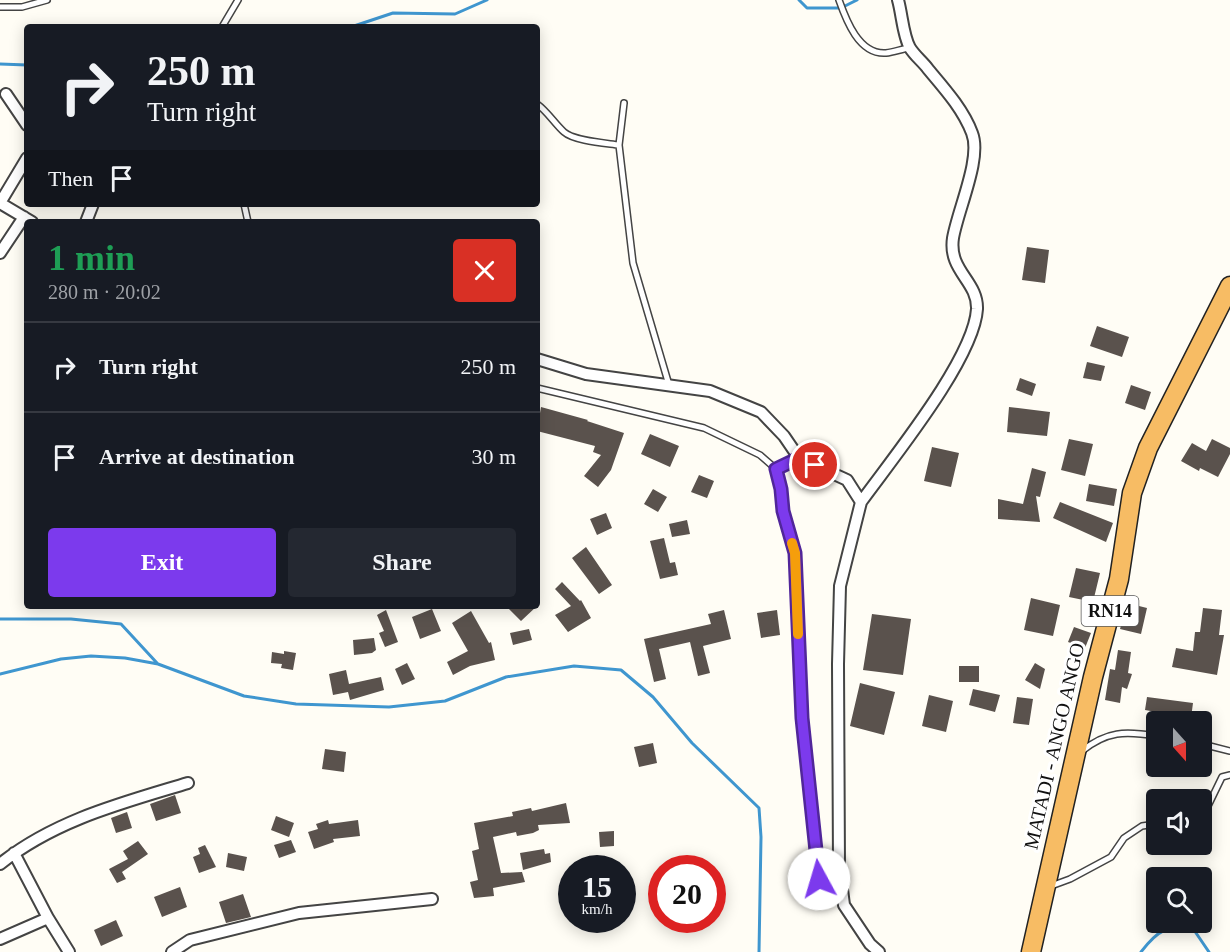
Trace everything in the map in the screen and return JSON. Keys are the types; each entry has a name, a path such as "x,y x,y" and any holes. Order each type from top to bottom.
{"highway":[{"name":"MATADI - ANGO ANGO","path":"1031,952 1044,888 1119,579 1132,493 1148,448 1230,286"}],"street":[{"path":"879,952 870,944 844,905 839,866 840,586 861,502 923,416 963,353 975,324 977,305 972,287 959,272 952,242 957,216 976,154 972,134 961,112 910,48 898,0"},
{"path":"6,94 24,121"},
{"path":"24,164 0,203 26,219"},
{"path":"0,254 24,225"},
{"path":"540,360 586,374 710,391 761,412 784,436 799,458 848,480 861,502"},
{"path":"0,864 24,845 91,812 188,783"},
{"path":"14,853 48,918 69,952"},
{"path":"172,952 190,940 298,913 432,899"},
{"path":"0,939 48,918"}],"lane":[{"path":"0,7 22,8 46,0"},
{"path":"224,24 238,0"},
{"path":"838,0 848,25 857,37 873,51 885,54 910,48"},
{"path":"624,103 619,145 633,263 669,385"},
{"path":"540,106 566,134 619,145"},
{"path":"540,389 704,428 760,455 776,469 783,511 795,553 802,718 819,879 844,905"},
{"path":"776,469 799,458"},
{"path":"1075,757 1099,738 1124,733 1146,735"},
{"path":"1212,746 1230,751"},
{"path":"1212,798 1222,777 1230,775"},
{"path":"1044,888 1070,879 1111,857 1124,838 1146,825"}],"building":[{"path":"1027,247 1049,250 1045,283 1022,280"},
{"path":"1097,326 1129,337 1122,357 1090,346"},
{"path":"1087,362 1105,366 1101,381 1083,378"},
{"path":"1020,378 1036,384 1032,396 1016,390"},
{"path":"1131,385 1151,392 1145,410 1125,403"},
{"path":"541,407 624,433 611,470 598,487 584,476 601,455 593,452 595,446 540,432"},
{"path":"1009,407 1050,412 1047,436 1007,432"},
{"path":"650,434 679,446 670,467 641,454"},
{"path":"1069,439 1093,444 1085,476 1061,470"},
{"path":"1212,439 1230,448 1230,454 1218,477 1200,468 1199,471 1181,461 1192,443 1206,451"},
{"path":"932,447 959,453 951,487 924,481"},
{"path":"1032,468 1046,472 1040,497 1036,496 1040,522 998,519 998,499 1023,504"},
{"path":"699,475 714,481 707,498 691,492"},
{"path":"1089,484 1117,489 1114,506 1086,501"},
{"path":"653,489 667,497 658,512 644,504"},
{"path":"1060,502 1113,523 1106,542 1053,518"},
{"path":"606,513 612,528 597,535 590,519"},
{"path":"687,520 690,534 672,537 669,524"},
{"path":"664,538 670,563 675,562 678,575 660,579 650,541"},
{"path":"586,547 612,585 599,594 572,558"},
{"path":"1076,568 1100,573 1093,602 1069,597"},
{"path":"562,582 581,600 591,618 568,632 555,615 571,606 555,589"},
{"path":"1031,598 1060,605 1053,636 1024,630"},
{"path":"1127,603 1147,608 1141,634 1120,629"},
{"path":"1203,608 1222,610 1219,635 1224,635 1217,675 1172,667 1176,648 1193,651 1195,632 1200,632"},
{"path":"432,609 441,631 420,639 412,617"},
{"path":"509,609 534,609 521,621"},
{"path":"386,610 398,642 385,647 379,633 384,631 377,615"},
{"path":"724,610 731,639 703,646 710,673 698,676 690,642 659,649 666,679 654,682 644,639 711,624 708,614"},
{"path":"777,610 780,635 761,638 757,613"},
{"path":"471,611 489,643 491,642 495,660 470,666 453,675 447,662 468,651 452,623"},
{"path":"872,614 911,619 903,675 863,670"},
{"path":"1074,627 1091,633 1085,648 1068,642"},
{"path":"529,629 532,640 513,645 510,633"},
{"path":"374,638 376,650 372,653 354,655 353,640"},
{"path":"1118,650 1131,652 1128,673 1132,674 1127,689 1122,687 1120,703 1105,700 1110,669 1115,670"},
{"path":"284,651 296,653 293,670 281,668 282,664 271,663 272,652 284,654"},
{"path":"407,663 415,679 402,685 395,669"},
{"path":"1035,663 1045,669 1040,689 1025,680"},
{"path":"959,666 979,666 979,682 959,682"},
{"path":"346,670 349,684 381,677 384,690 350,700 348,692 333,695 329,674"},
{"path":"860,683 895,692 884,735 850,726"},
{"path":"973,689 1000,695 995,712 969,705"},
{"path":"929,695 953,701 946,732 922,726"},
{"path":"1017,697 1033,699 1029,725 1013,723"},
{"path":"1147,697 1193,703 1192,711 1145,710"},
{"path":"653,743 657,763 639,767 634,747"},
{"path":"325,749 346,752 344,772 322,769"},
{"path":"175,795 181,813 156,821 150,804"},
{"path":"566,803 570,823 538,825 539,830 533,833 517,836 516,832 493,837 501,873 522,872 525,882 493,888 494,896 474,898 470,882 478,880 472,851 479,849 474,823 513,816 512,812 531,808 532,811"},
{"path":"127,812 132,828 116,833 111,818"},
{"path":"276,816 294,823 289,837 271,830"},
{"path":"328,820 329,824 358,820 360,836 333,839 334,842 314,849 308,832 318,829 316,824"},
{"path":"614,831 614,846 600,847 599,832"},
{"path":"291,840 296,852 279,858 274,845"},
{"path":"138,841 148,854 122,872 126,879 117,883 109,869 128,859 123,851"},
{"path":"205,845 216,867 199,873 193,857 200,854 198,848"},
{"path":"544,849 545,854 550,853 551,862 523,870 520,853"},
{"path":"228,853 247,857 244,871 226,867"},
{"path":"180,887 187,907 162,917 154,897"},
{"path":"243,894 251,917 226,923 219,902"},
{"path":"116,920 123,936 101,946 94,930"}],"waterway":[{"path":"360,24 393,13 455,14 487,0"},
{"path":"799,0 807,8 841,8 857,0"},
{"path":"0,64 24,65"},
{"path":"0,619 71,619 121,624 157,663"},
{"path":"0,674 61,659 91,656 125,658 158,664 244,696 296,704 389,707 445,701 506,677 574,666 621,670 653,697 692,743 759,808 761,837 759,952"},
{"path":"1141,952 1158,934 1177,928 1194,930 1209,952"}],"slow traffic":[{"path":"792,543 795,553 798,634"}],"route":[{"path":"815,465 799,458 776,469 783,511 795,553 802,718 819,879"}]}
